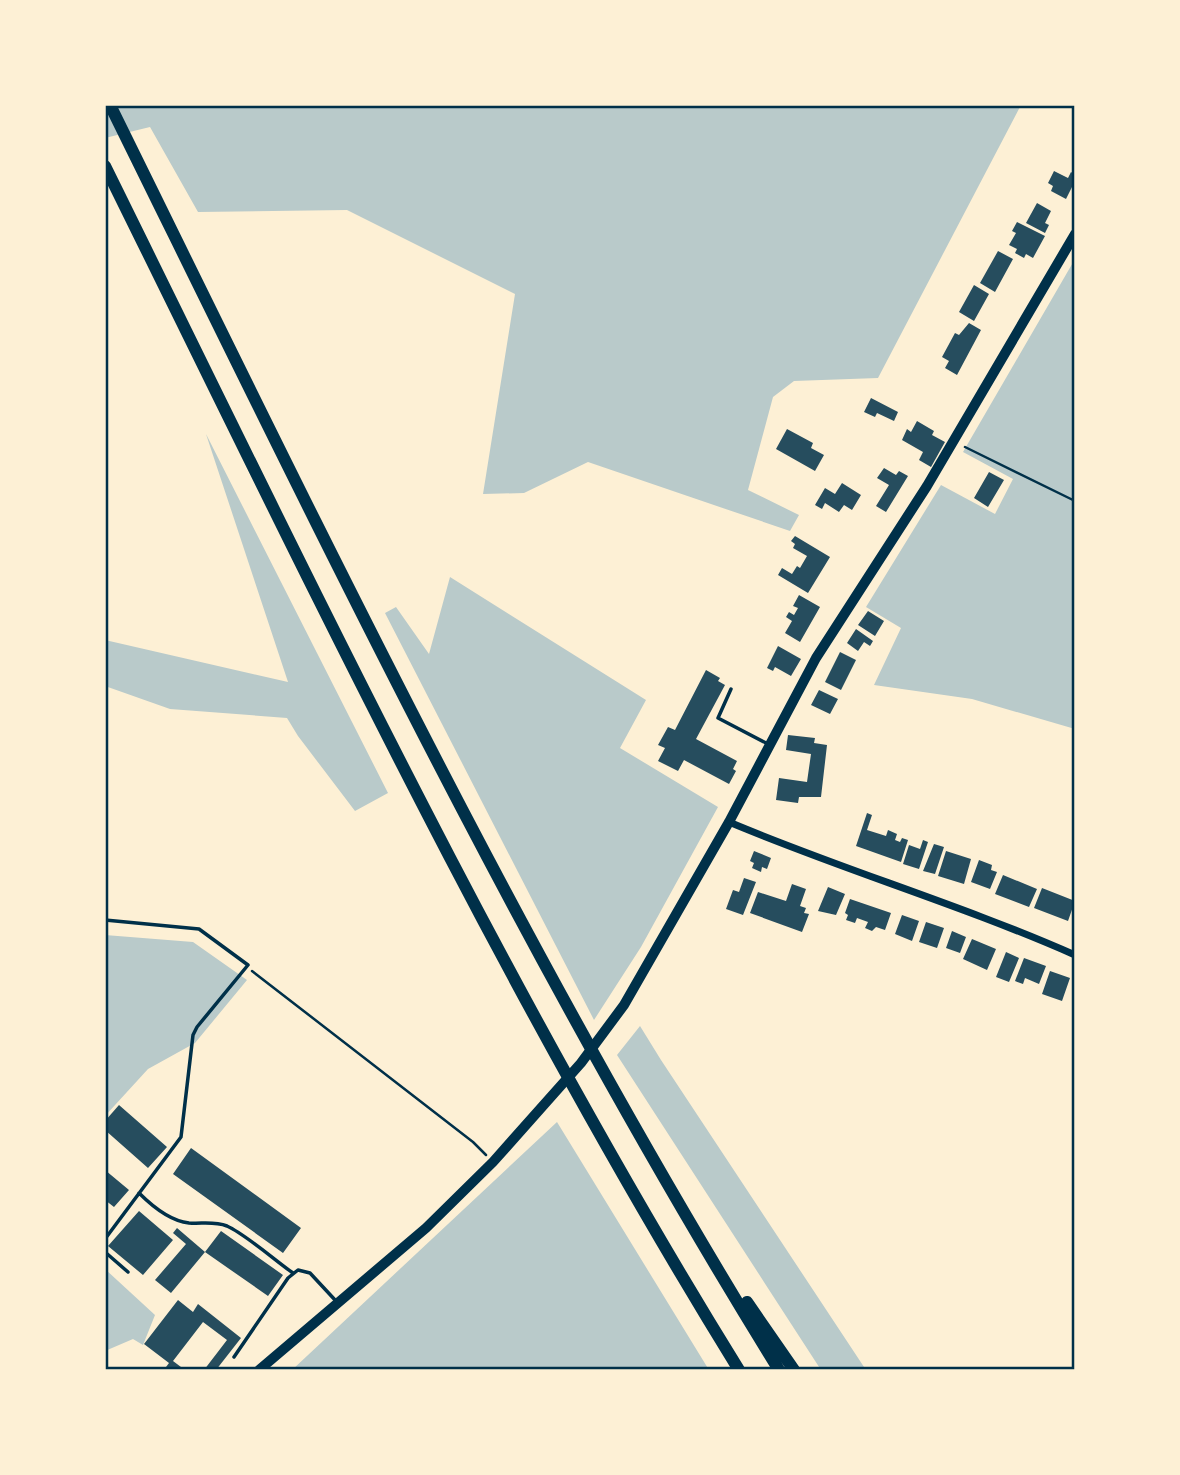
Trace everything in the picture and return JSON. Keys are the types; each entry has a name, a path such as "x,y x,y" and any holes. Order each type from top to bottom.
{"highway":[{"path":"110,105 411,712 519,919 638,1135 779,1370"},
{"path":"105,166 461,881 607,1147 739,1370"},
{"path":"683,1209 794,1370"}],"main road":[{"path":"259,1370 426,1228 493,1163 581,1063 624,1005 729,822 816,658 927,486 1075,234"}],"street":[{"path":"729,822 804,853 1024,932 1075,956"}],"lane":[{"path":"731,689 718,718 770,745"},
{"path":"105,920 199,929 248,965 193,1035 181,1137 105,1239"},
{"path":"139,1192 157,1209 178,1220 228,1227 293,1273"},
{"path":"105,1252 128,1272"},
{"path":"234,1357 288,1278 298,1269 310,1273 337,1303"}],"path":[{"path":"953,442 1075,501"},
{"path":"248,965 253,972 473,1142 493,1163"}],"shaded area":[{"path":"105,105 1021,105 878,378 794,381 773,397 748,490 799,515 790,531 588,462 524,493 483,494 515,294 347,210 198,212 150,127 105,138"},
{"path":"1075,259 1075,729 972,699 874,685 901,628 866,607 941,485 995,514 1013,479 963,452"},
{"path":"206,434 388,793 355,811 287,718 170,709 105,686 105,640 288,682"},
{"path":"450,577 646,700 620,748 718,807 641,947 594,1020 385,613 396,607 429,654"},
{"path":"105,935 193,942 247,980 195,1043 148,1069 105,1116"},
{"path":"640,1026 866,1370 821,1370 617,1055"},
{"path":"557,1122 709,1370 292,1370"},
{"path":"105,1269 155,1315 143,1345 133,1339 105,1351"}],"building":[{"path":"1054,171 1068,178 1071,172 1075,175 1075,181 1066,199 1051,191 1053,186 1048,183"},
{"path":"1037,203 1051,211 1045,223 1049,225 1045,233 1026,223"},
{"path":"1017,222 1045,236 1033,258 1026,254 1024,258 1015,253 1017,249 1009,245 1016,233 1012,231"},
{"path":"998,251 1013,259 995,292 980,283"},
{"path":"974,285 989,294 974,321 959,312"},
{"path":"969,323 981,330 957,375 945,368 949,361 942,357 955,333 959,335"},
{"path":"871,398 898,412 894,421 877,413 875,417 864,412"},
{"path":"917,421 934,431 932,435 945,442 931,467 919,460 923,452 902,440 907,429 911,432"},
{"path":"787,429 813,443 811,448 824,455 815,471 776,449"},
{"path":"884,468 896,475 899,471 908,476 886,512 876,506 889,485 877,478"},
{"path":"989,472 1004,480 988,507 974,498"},
{"path":"842,483 861,495 852,510 844,505 839,512 825,503 822,509 815,505 825,488 835,494"},
{"path":"795,536 830,557 808,593 778,575 782,568 792,574 797,566 800,568 807,556 793,548 795,544 791,541"},
{"path":"799,595 820,607 800,642 785,633 792,621 786,617 789,612 794,615 798,608 793,606"},
{"path":"868,611 884,621 875,636 858,625"},
{"path":"856,629 873,641 870,646 864,642 858,651 847,643"},
{"path":"778,646 801,659 791,676 775,667 773,671 767,668"},
{"path":"840,652 856,660 841,690 825,682"},
{"path":"706,670 720,678 718,681 725,685 696,739 737,761 733,769 736,771 729,784 684,760 678,771 658,761 665,748 658,745 668,727 675,730"},
{"path":"819,690 838,699 830,714 811,705"},
{"path":"788,735 815,738 814,743 827,745 821,797 799,797 798,803 776,800 779,778 807,782 811,754 786,750"},
{"path":"867,813 872,815 867,830 886,836 888,830 897,834 895,840 908,840 901,862 856,846"},
{"path":"923,840 928,842 919,869 903,864 909,845 920,849"},
{"path":"934,844 944,847 935,874 923,871"},
{"path":"754,851 771,858 767,869 762,867 761,872 752,868 754,863 750,861"},
{"path":"946,851 971,859 964,884 938,876"},
{"path":"979,860 992,865 991,870 997,872 990,889 971,882"},
{"path":"1003,875 1037,889 1029,907 995,894"},
{"path":"744,878 756,882 743,915 726,909 733,890 739,892"},
{"path":"792,884 806,889 800,906 806,908 804,913 809,914 802,932 750,913 758,892 786,901"},
{"path":"828,887 845,894 836,915 818,911"},
{"path":"1042,888 1075,901 1068,921 1034,908"},
{"path":"850,899 891,913 885,930 876,927 872,931 865,928 868,922 857,918 855,923 846,920 848,915 845,913"},
{"path":"902,915 919,921 912,941 895,934"},
{"path":"926,922 944,928 937,948 919,942"},
{"path":"952,931 966,937 960,953 946,948"},
{"path":"972,939 996,949 987,970 963,959"},
{"path":"1006,952 1019,958 1009,982 996,977"},
{"path":"1024,958 1046,966 1039,984 1025,978 1023,984 1015,981"},
{"path":"1050,971 1070,978 1062,1001 1042,994"},
{"path":"119,1105 167,1147 148,1168 105,1130 105,1121"},
{"path":"191,1148 301,1228 283,1253 173,1174"},
{"path":"105,1170 129,1190 114,1207 105,1200"},
{"path":"139,1211 173,1240 143,1275 108,1246"},
{"path":"177,1228 205,1252 171,1293 155,1280 186,1244 173,1233"},
{"path":"221,1231 283,1275 268,1296 205,1252"},
{"path":"178,1300 193,1312 198,1304 241,1338 216,1370 204,1370 227,1340 203,1322 173,1361 181,1367 179,1370 166,1367 169,1363 144,1344"}]}
